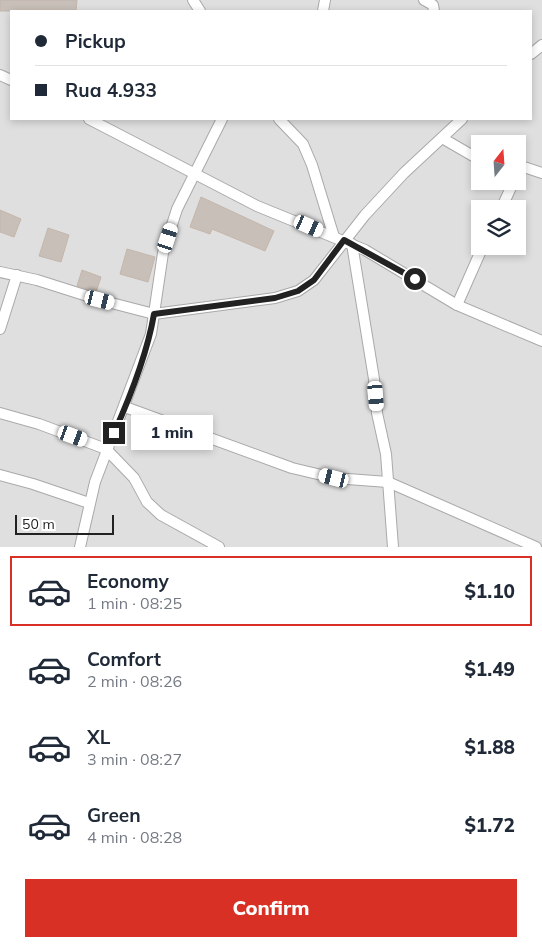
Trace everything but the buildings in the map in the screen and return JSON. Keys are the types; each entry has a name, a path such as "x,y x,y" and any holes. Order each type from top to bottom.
{"street":[{"path":"424,0 432,5 434,10"},
{"path":"532,53 542,45"},
{"path":"91,120 257,206 348,242 401,270 458,305 542,341"},
{"path":"80,547 89,503 106,449 151,334 163,253 177,209 221,120"},
{"path":"280,120 303,144 312,165 334,237"},
{"path":"446,120 453,128"},
{"path":"0,272 17,275 154,314 275,298 298,291 314,280 348,242 404,173 461,120"},
{"path":"442,138 471,155"},
{"path":"526,170 542,174"},
{"path":"348,242 386,454 393,547"},
{"path":"458,305 479,255"},
{"path":"0,329 17,275"},
{"path":"124,407 292,468 334,478 388,482 536,547"},
{"path":"0,413 39,424 106,449 134,478 147,502 160,515 219,547"},
{"path":"0,475 89,503"}],"shaded area":[{"path":"0,0 542,0 542,547 0,547"}],"route":[{"path":"114,433 151,334 154,314 275,298 298,291 314,280 332,260 344,240 415,279"}]}
